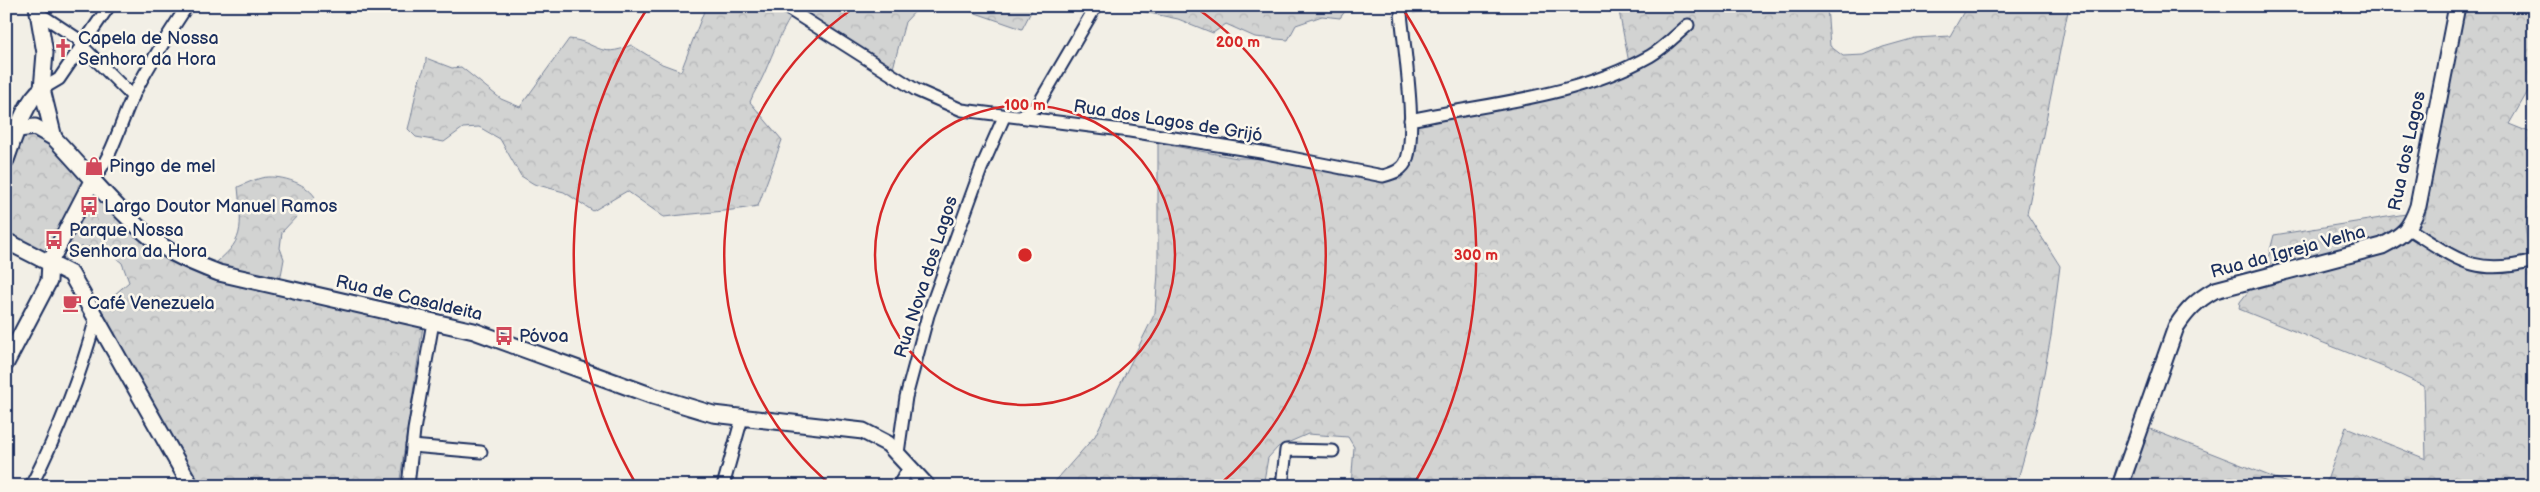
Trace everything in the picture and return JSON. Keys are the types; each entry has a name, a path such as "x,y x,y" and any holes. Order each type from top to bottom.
{"street":[{"path":"6,160 34,96 59,79 109,6"},
{"path":"6,363 49,281 50,262 93,179 103,168 133,96 160,46 187,6"},
{"name":"Rua dos Lagos de Grijó","path":"784,6 916,90 962,110 1004,117 1021,117 1130,131 1252,151 1384,176 1398,172 1407,160 1410,120 1401,13"},
{"path":"1021,117 1038,105 1096,6"},
{"name":"Rua dos Lagos","path":"2456,6 2418,206 2409,228 2460,261 2473,266 2490,268 2534,261"},
{"path":"38,10 78,39 81,46 133,96"},
{"path":"38,10 45,53 42,89 54,138"},
{"path":"1410,120 1517,100 1602,79 1651,55 1688,25"},
{"name":"Rua Nova dos Lagos","path":"898,453 906,397 928,316 980,170 1004,117"},
{"path":"18,129 35,127 54,138"},
{"name":"Rua de Casaldeita","path":"54,138 151,237 194,264 219,273 474,331 661,399 713,414 851,428 875,436 898,453 928,486"},
{"name":"Rua da Igreja Velha","path":"2120,486 2176,327 2186,311 2200,298 2214,290 2382,246 2398,238 2409,228"},
{"path":"6,241 70,274 191,486"},
{"path":"31,486 54,440 81,371 96,318"},
{"path":"408,486 412,446 433,322"},
{"path":"723,486 742,418"},
{"path":"412,446 481,452"},
{"path":"1282,486 1286,450 1333,452"},
{"path":"898,486 910,467"}],"green space":[{"path":"706,6 920,6 905,22 892,72 797,8 783,32 750,102 782,140 758,206 664,217 627,191 593,211 564,192 534,184 521,176 500,139 479,127 463,128 444,142 416,137 408,129 417,87 425,67 426,58 452,68 461,67 501,99 520,107 569,39 612,51 631,45 662,64 681,71"},
{"path":"951,6 1034,6 1022,29"},
{"path":"1116,6 1349,6 1340,18 1322,16 1296,25 1288,40 1255,37 1226,24 1213,33 1178,19"},
{"path":"1411,6 1471,6 1413,13"},
{"path":"1618,6 1827,6 1830,46 1843,56 1864,55 1883,47 1915,38 1950,36 1967,6 2069,6 2027,214 2060,266 2051,336 2037,411 2016,486 1351,486 1354,447 1348,437 1308,434 1278,447 1268,458 1263,486 1051,486 1095,436 1155,313 1158,273 1158,143 1237,158 1268,158 1370,178 1401,179 1407,168 1415,123 1533,100 1630,68"},
{"path":"2463,6 2534,6 2534,81 2509,124 2534,134 2534,217 2525,227 2534,278 2534,486 2325,486 2346,427 2426,459 2424,386 2386,368 2239,309 2240,302 2265,270 2274,235 2406,214 2424,222 2439,140 2444,75"},
{"path":"17,130 50,144 203,273 226,254 237,238 240,228 238,187 261,178 275,177 291,180 311,192 315,197 282,232 280,248 284,259 278,292 423,326 399,486 193,486 100,307 129,282 122,263 103,247 81,247 68,261 55,253 37,250 6,236 6,157"},
{"path":"2145,427 2295,486 2111,486 2120,455 2143,433"}],"place":[{"name":"Capela de Nossa Senhora da Hora","path":"63,48"},
{"name":"Pingo de mel","path":"94,166"},
{"name":"Largo Doutor Manuel Ramos","path":"89,206"},
{"name":"Parque Nossa Senhora da Hora","path":"54,240"},
{"name":"Café Venezuela","path":"72,303"},
{"name":"Póvoa","path":"504,336"}]}
